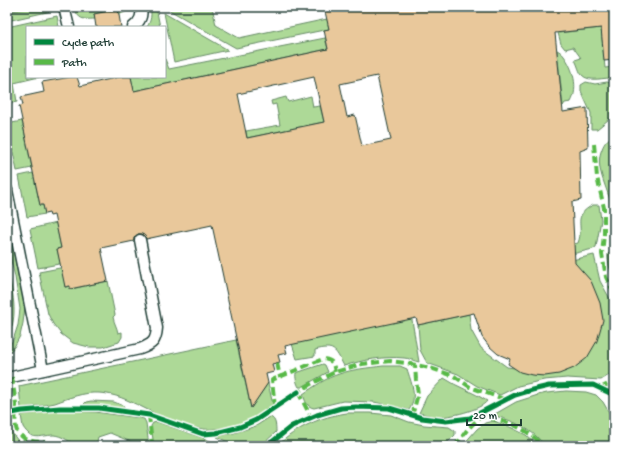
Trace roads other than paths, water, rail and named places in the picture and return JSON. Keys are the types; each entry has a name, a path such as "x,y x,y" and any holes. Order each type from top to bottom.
{"lane":[{"path":"64,7 69,26"},
{"path":"134,26 140,21 142,7"},
{"path":"7,190 43,370"},
{"path":"7,378 140,349 153,343 157,328 140,240"}]}
